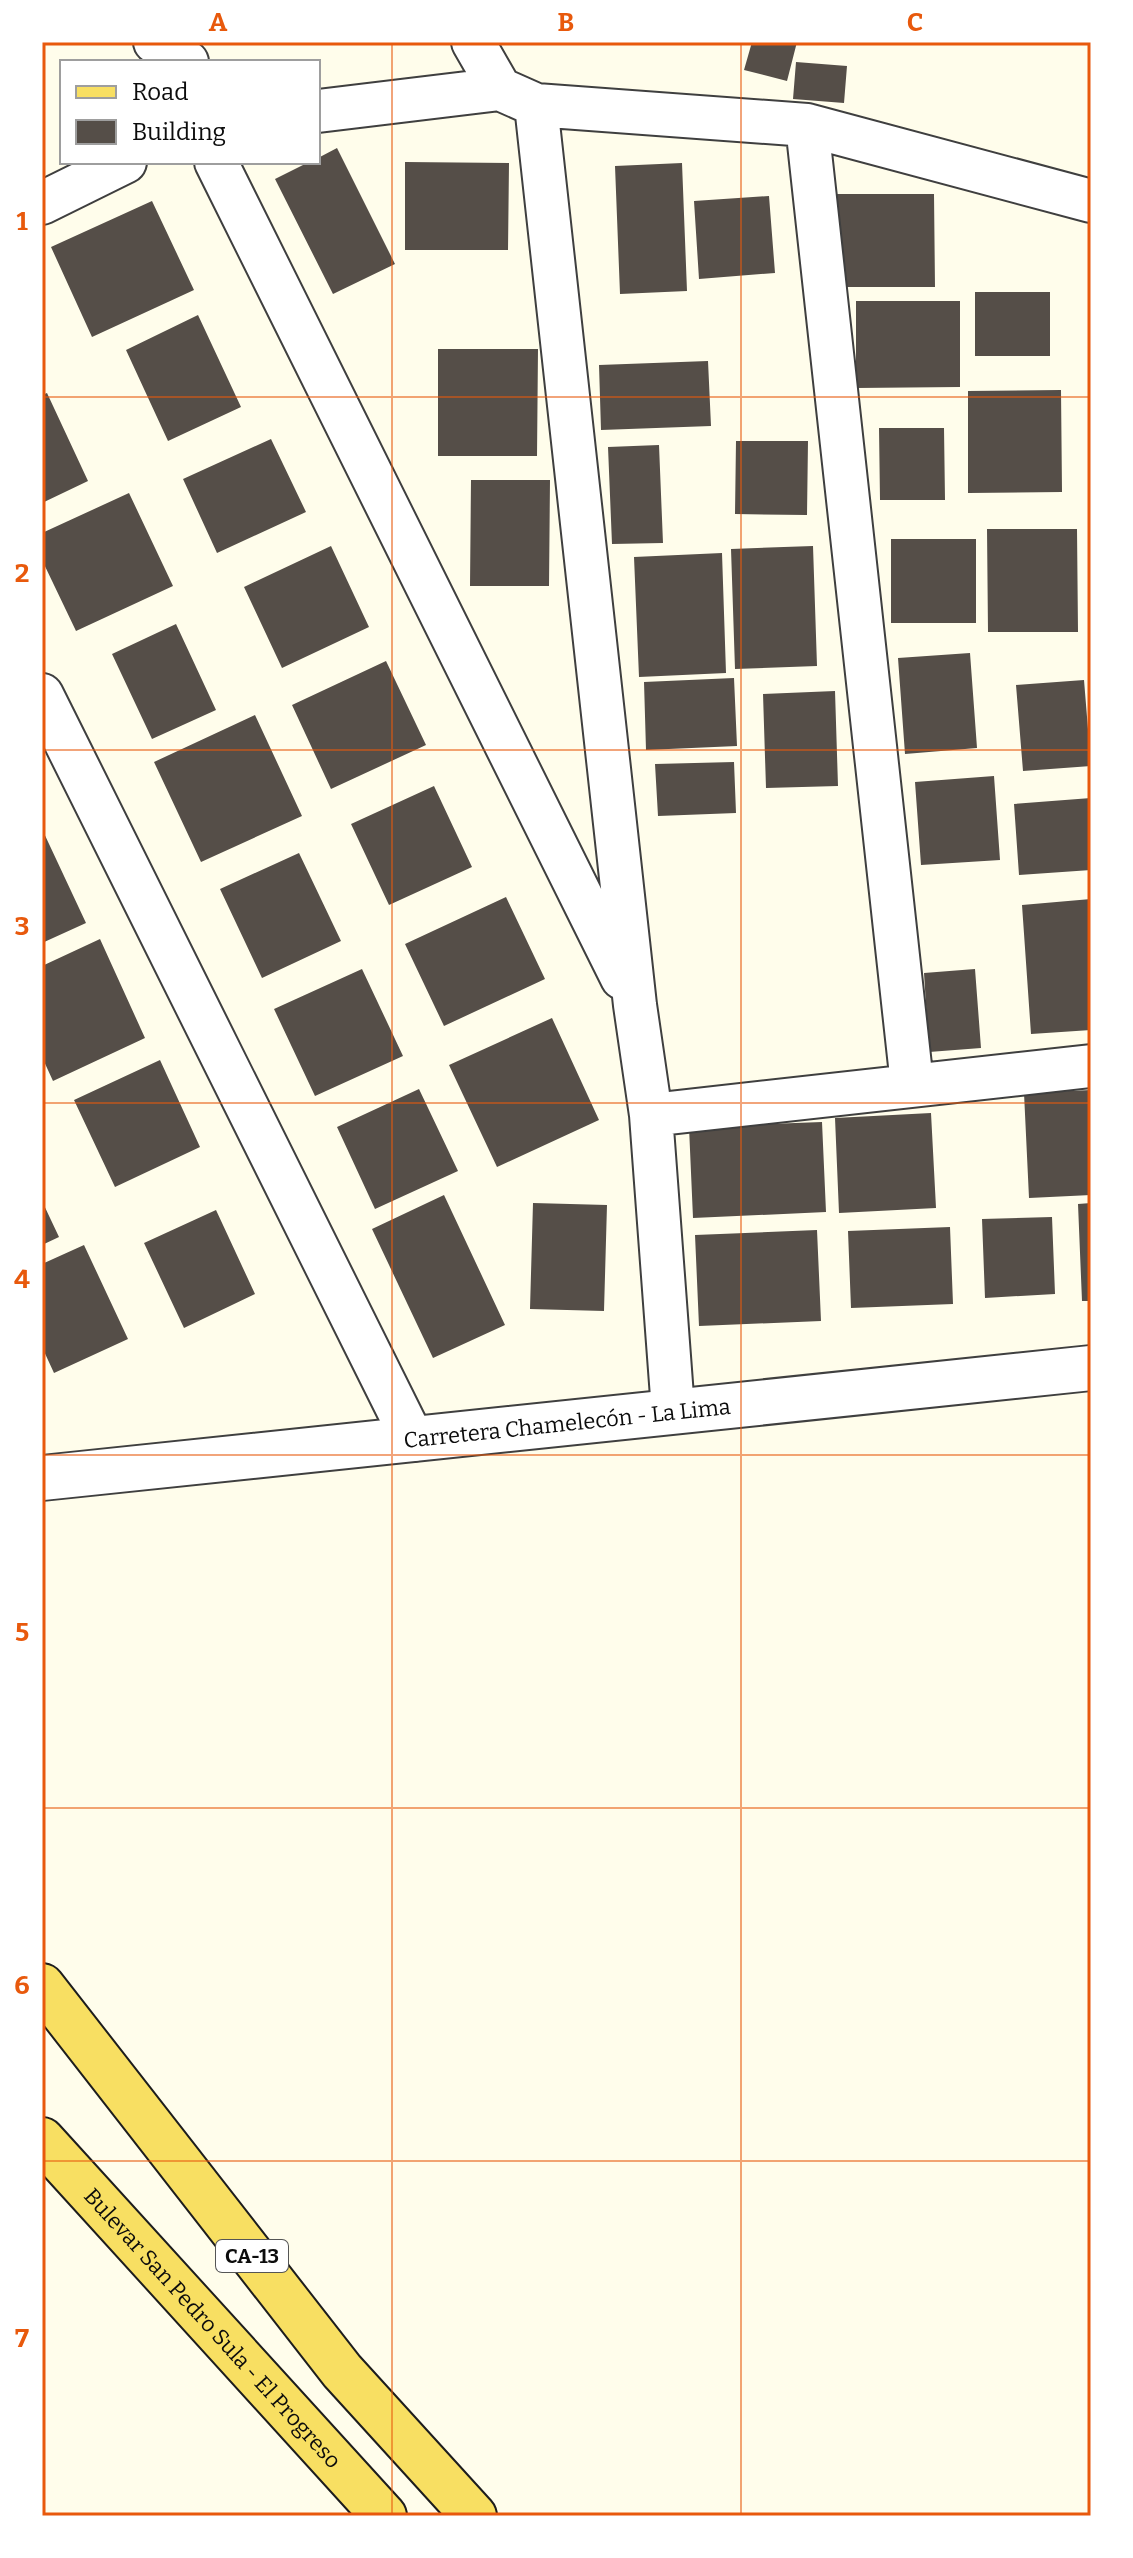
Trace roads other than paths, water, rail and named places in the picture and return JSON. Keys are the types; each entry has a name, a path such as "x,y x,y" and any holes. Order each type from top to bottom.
{"main road":[{"name":"CA-13","path":"42,1986 342,2371 474,2516"},
{"name":"Bulevar San Pedro Sula - El Progreso","path":"42,2140 384,2516"}],"street":[{"path":"155,42 184,60"},
{"path":"473,42 518,97 651,1115 673,1410"},
{"path":"320,111 518,97 807,125 1090,212"},
{"path":"807,125 912,1084"},
{"path":"42,203 121,164"},
{"path":"217,164 635,1005"},
{"path":"42,695 413,1440"},
{"path":"651,1115 1091,1066"},
{"name":"Carretera Chamelecón - La Lima","path":"42,1478 1091,1368"}]}
